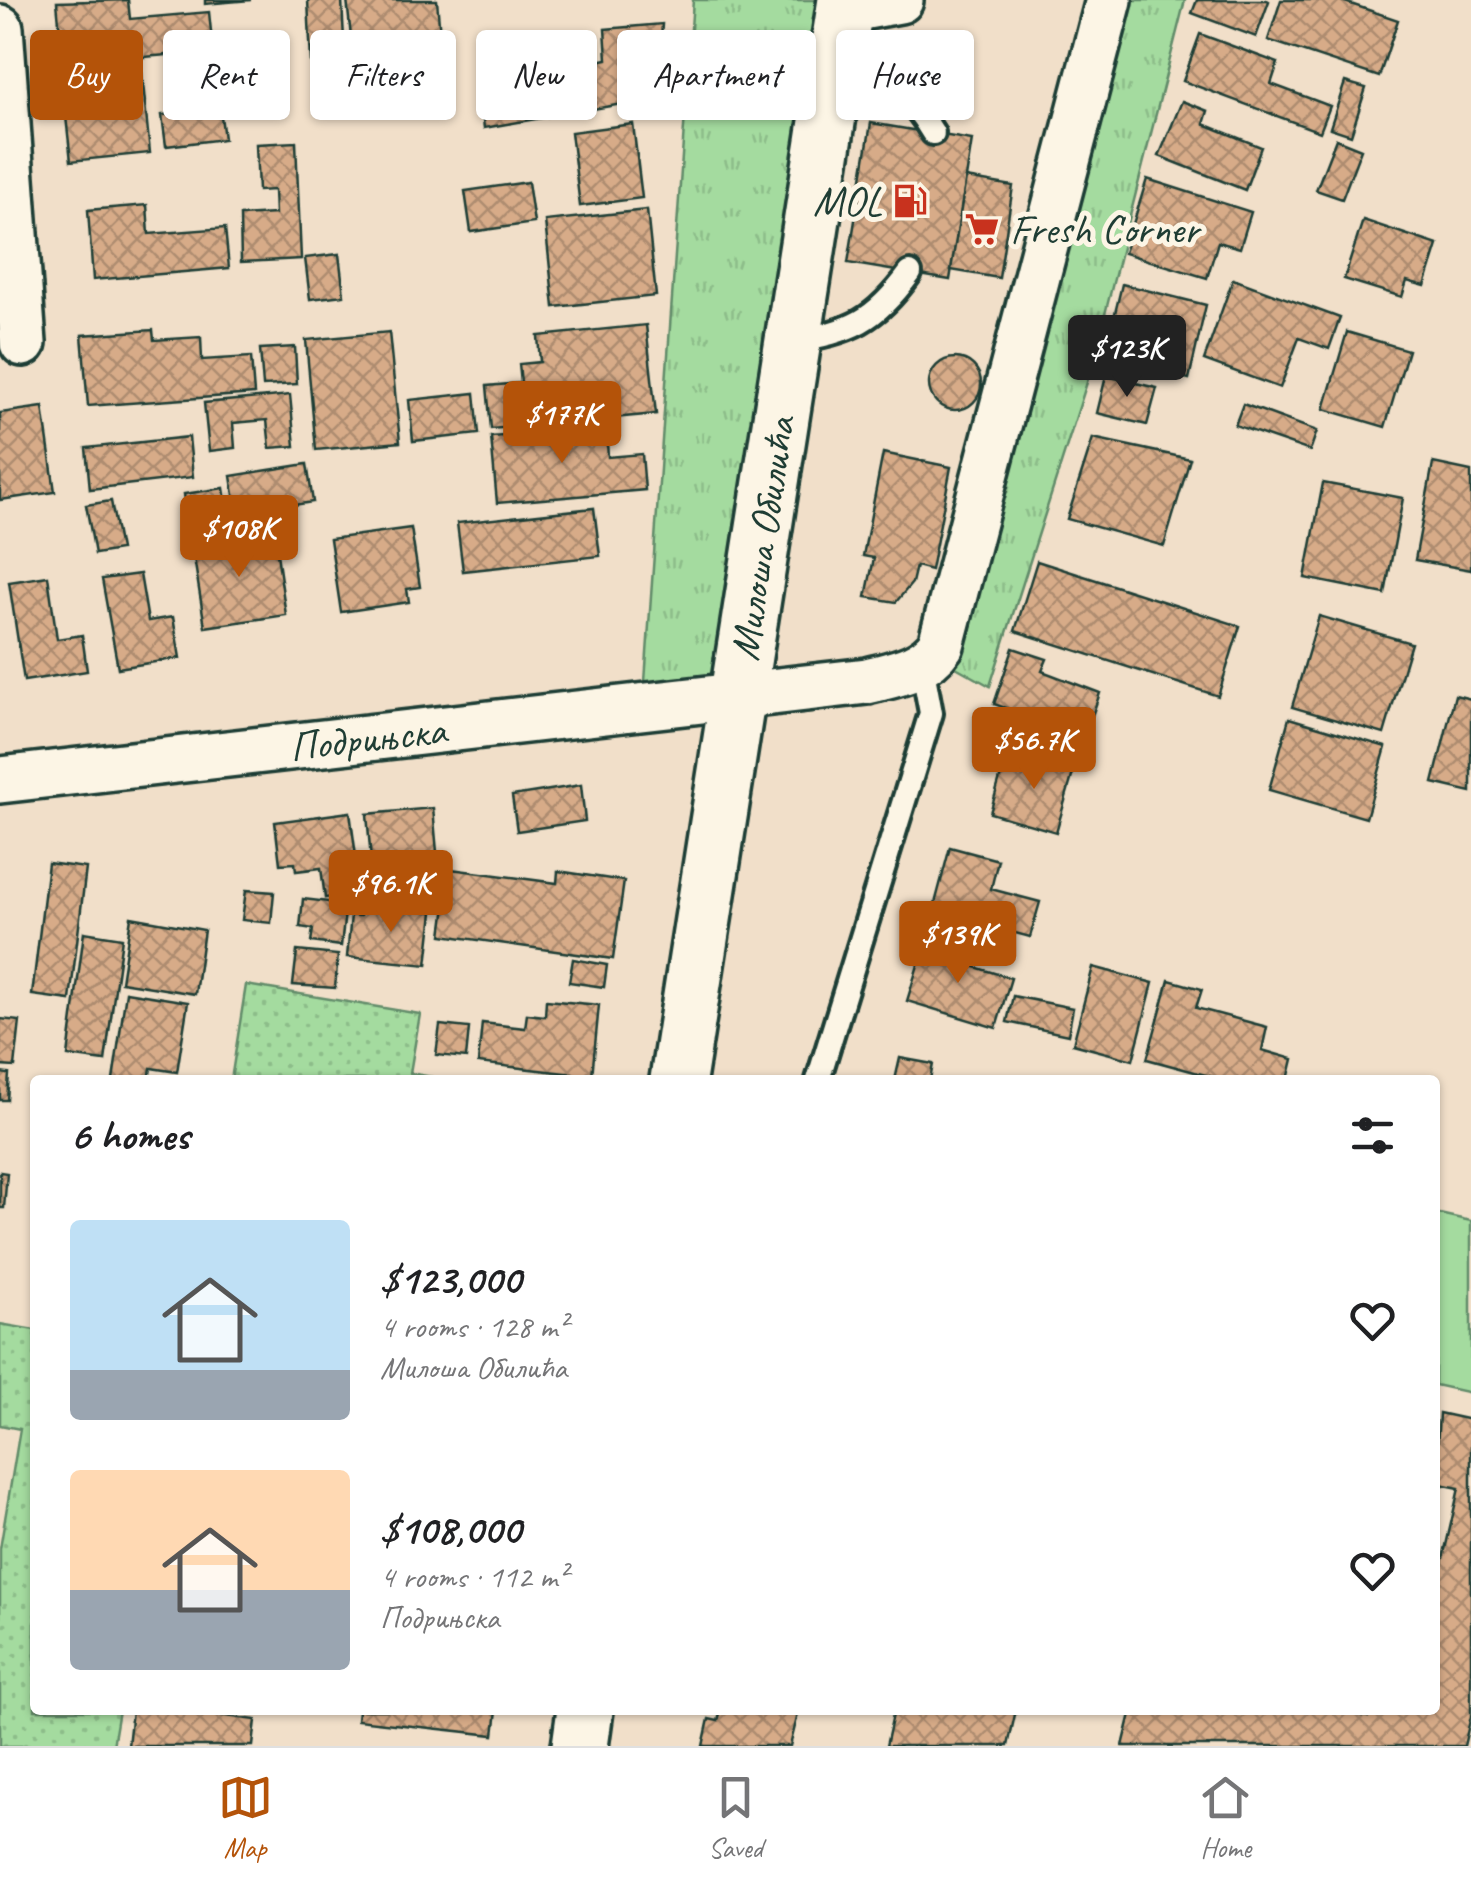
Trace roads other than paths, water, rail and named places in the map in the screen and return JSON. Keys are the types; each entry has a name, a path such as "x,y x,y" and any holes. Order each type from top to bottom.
{"street":[{"path":"844,20 900,0"},
{"path":"917,666 941,645 1109,0"},
{"name":"Милоша Обилића","path":"679,1075 790,342 844,20"},
{"path":"0,28 5,186 23,343"},
{"name":"Подрињска","path":"0,780 867,681 917,666"},
{"path":"580,1746 585,1715"}],"lane":[{"path":"844,20 875,66 913,99 933,134"},
{"path":"790,342 849,331 886,306 910,273"},
{"path":"820,1075 931,713 925,681 917,666"}],"place":[{"name":"MOL","path":"910,201"},
{"name":"Fresh Corner","path":"982,229"}]}
